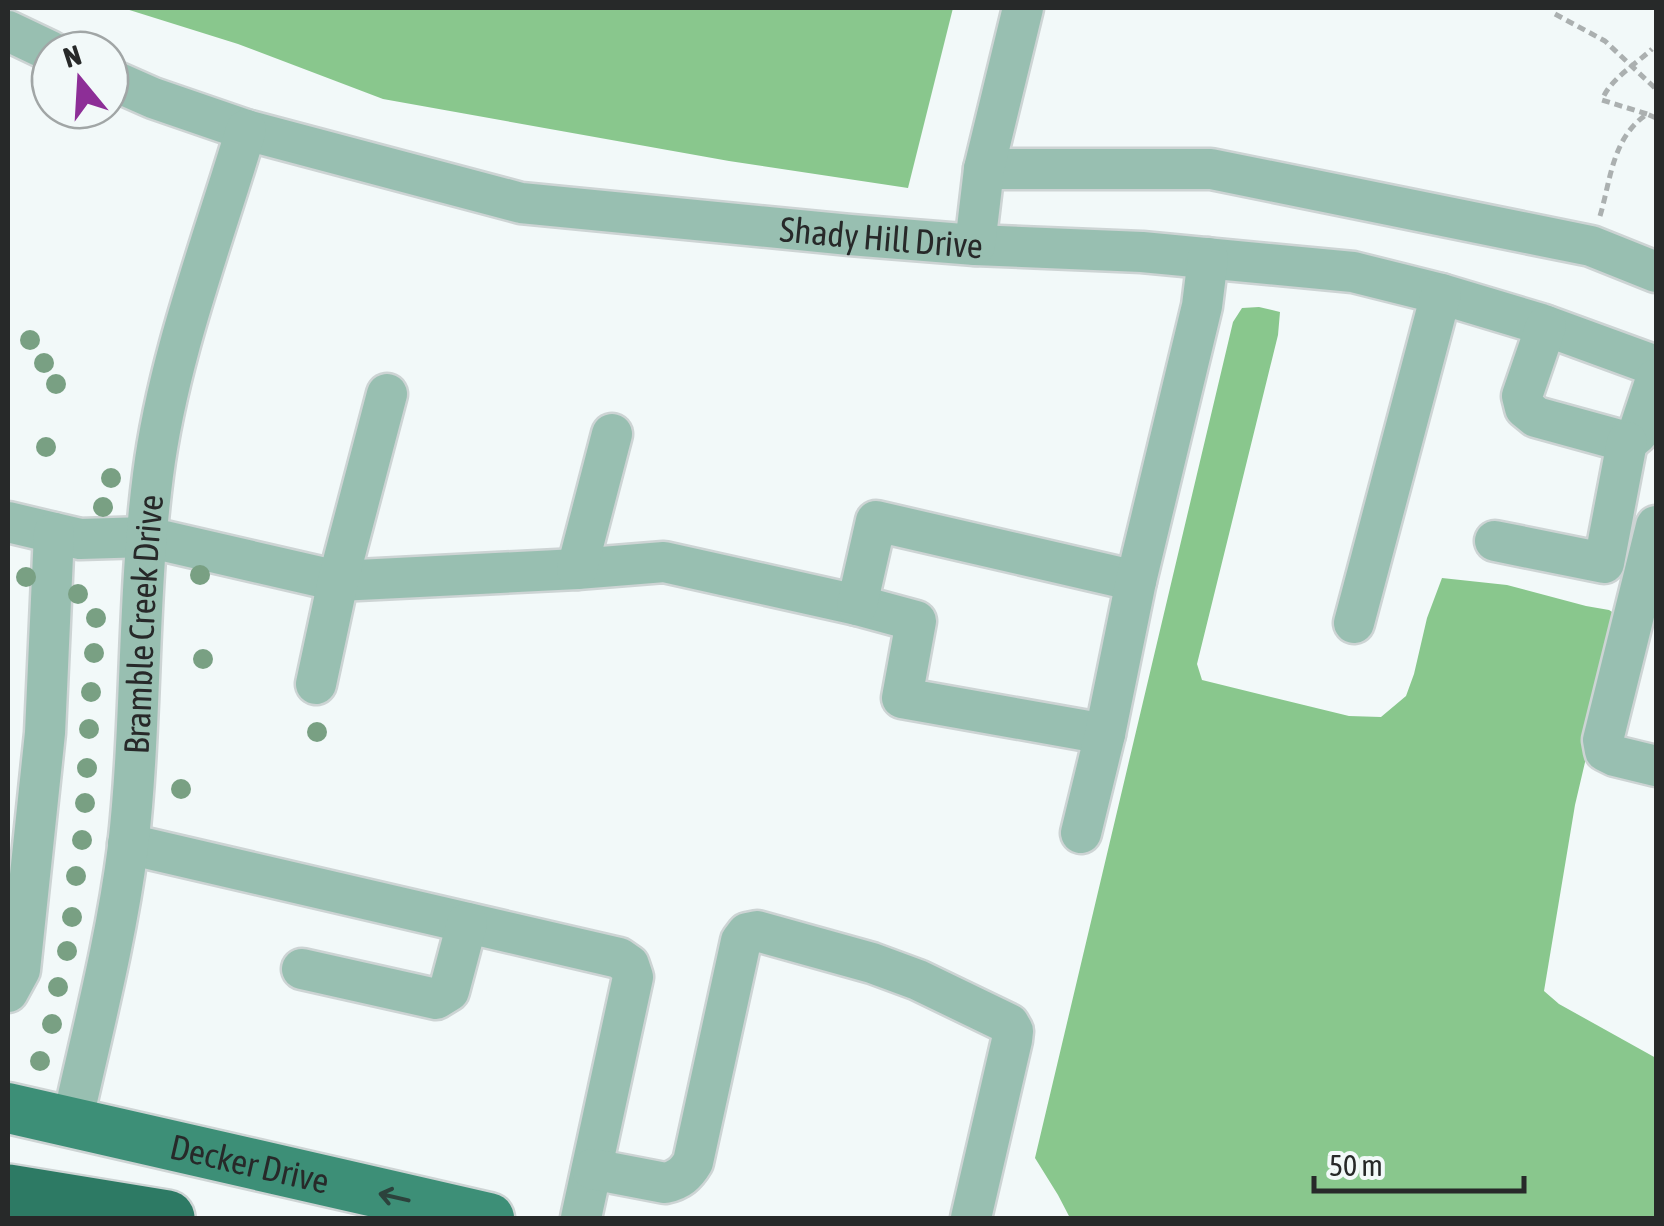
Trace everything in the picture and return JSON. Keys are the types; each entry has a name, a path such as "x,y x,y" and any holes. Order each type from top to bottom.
{"highway":[{"path":"8,1192 167,1218"}],"main road":[{"name":"Decker Drive","path":"8,1108 489,1218"}],"street":[{"path":"975,245 984,169 1022,8"},
{"name":"Shady Hill Drive","path":"130,88 246,130 521,202 831,233 975,245 1142,252 1354,272 1546,326 1656,366"},
{"name":"Bramble Creek Drive","path":"72,1123 118,920 128,844 147,537 168,384 246,130"},
{"path":"984,169 1211,169 1590,246 1656,272"},
{"path":"1082,832 1136,581 1202,306 1208,258"},
{"path":"1354,623 1442,294"},
{"path":"1546,326 1522,396 1525,408 1536,417 1628,442"},
{"path":"1495,541 1604,564 1628,442 1638,433 1656,379"},
{"path":"316,684 338,581 387,394"},
{"path":"577,569 612,434"},
{"path":"858,606 876,521 1136,581"},
{"path":"8,522 80,539 147,537 338,581 664,562 916,621 902,698 1106,734"},
{"path":"1656,526 1603,740 1605,751 1615,756 1656,766"},
{"path":"8,992 20,970 45,733 54,533"},
{"path":"128,844 618,958 629,966 633,977 581,1218"},
{"path":"302,969 436,998 449,991 467,922"},
{"path":"592,1169 664,1183 687,1172 693,1162 741,941 747,933 757,930 902,974 1008,1024 1013,1031 1012,1040 971,1218"}],"path":[{"path":"1555,14 1604,41 1656,89"},
{"path":"1652,50 1606,88 1602,100 1656,118"},
{"path":"1590,246 1619,146 1633,123 1646,114"}],"green space":[{"path":"123,8 953,8 908,188 729,161 383,99 238,44"},
{"path":"1242,308 1280,312 1278,335 1197,664 1202,680 1349,716 1381,717 1406,696 1442,578 1507,585 1617,615 1575,805 1544,991 1559,1004 1656,1058 1656,1218 1070,1218 1035,1158 1233,322"}]}
